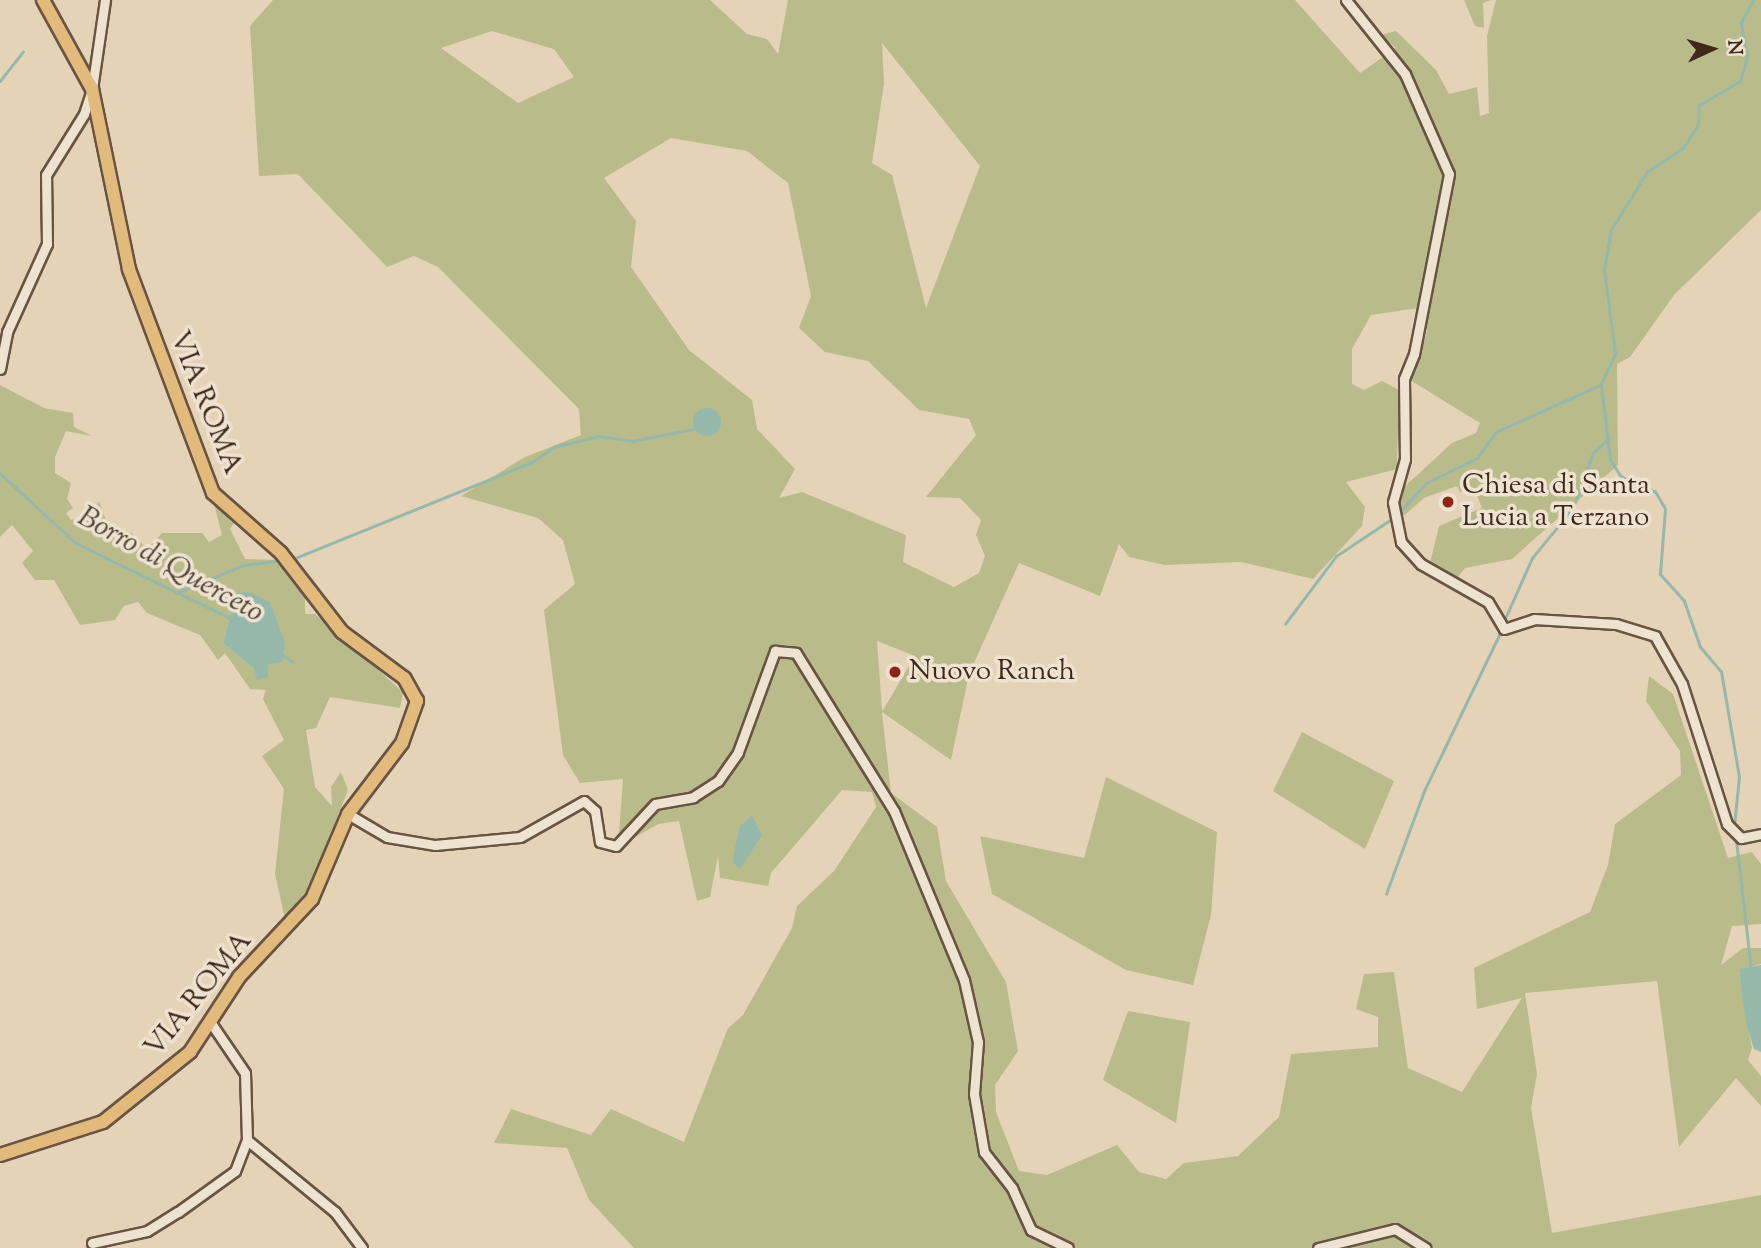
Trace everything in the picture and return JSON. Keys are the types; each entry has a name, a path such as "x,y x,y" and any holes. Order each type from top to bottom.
{"main road":[{"name":"VIA ROMA","path":"0,1155 51,1144 119,1112 164,1078 211,1023 239,977 313,899 348,814 402,743 417,701 404,678 342,632 281,553 223,506 200,460 129,269 92,89 43,0"}],"street":[{"path":"0,369 7,332 47,244 46,175 84,114 92,89 105,0"},
{"path":"1346,0 1405,75 1449,174 1414,354 1404,379 1405,459 1393,502 1401,542 1421,564 1488,602 1504,629 1535,619 1616,624 1655,636 1682,684 1727,824 1741,838 1761,834"},
{"path":"348,814 387,837 435,845 520,836 584,801 595,811 600,842 616,846 655,804 693,797 718,781 738,752 775,651 785,648 810,668 894,811 971,1007 976,1119 984,1152 1012,1188 1031,1230 1068,1248"},
{"path":"92,1243 147,1231 235,1171 247,1140 245,1073 211,1023"},
{"path":"247,1140 335,1212 362,1248"},
{"path":"1318,1248 1395,1229 1426,1248"}],"green space":[{"path":"273,0 710,0 747,34 767,39 778,54 788,0 1295,0 1360,73 1396,48 1381,35 1396,31 1436,70 1449,94 1477,87 1480,116 1489,113 1487,36 1496,0 1761,0 1761,210 1674,295 1630,357 1617,364 1618,465 1512,559 1465,568 1458,577 1430,563 1439,526 1482,508 1474,488 1460,492 1457,486 1424,498 1399,520 1402,489 1452,443 1476,433 1480,423 1410,380 1427,332 1425,307 1371,315 1352,349 1352,384 1364,390 1382,381 1399,390 1397,469 1346,482 1365,507 1362,526 1313,579 1241,562 1165,565 1129,557 1119,544 1100,596 1019,563 969,674 951,760 882,712 891,793 937,827 946,881 1006,982 1018,1051 995,1085 996,1112 1019,1171 1047,1175 1117,1145 1139,1172 1166,1179 1184,1163 1238,1156 1279,1117 1291,1054 1378,1047 1378,1017 1356,1009 1364,974 1394,972 1408,1068 1462,1092 1522,998 1477,1009 1474,968 1590,912 1608,865 1615,824 1681,775 1680,751 1646,701 1649,676 1673,694 1728,858 1752,852 1761,864 1761,924 1732,926 1721,965 1743,948 1761,948 1761,964 1739,970 1752,1048 1748,1060 1761,1076 1761,1106 1736,1078 1679,1147 1657,981 1525,993 1537,1074 1531,1108 1552,1233 1761,1195 1761,1248 634,1248 589,1200 567,1148 494,1143 511,1109 591,1135 611,1109 684,1142 728,1028 743,1015 792,928 797,906 834,871 876,807 872,792 842,790 771,873 768,886 720,878 718,856 710,897 697,901 679,821 658,824 618,847 623,779 580,783 563,755 544,610 575,584 563,540 538,518 461,496 525,457 581,435 579,409 438,267 414,256 387,267 298,174 259,176 250,26","holes":["492,31 554,49 574,77 518,103 441,48","882,43 980,166 926,308 892,175 872,163 884,84","671,138 747,151 788,183 811,296 799,328 825,352 868,361 919,410 969,419 976,435 926,497 960,498 981,520 976,535 985,556 979,573 954,587 903,562 906,535 802,492 779,498 795,469 757,429 752,400 689,350 631,267 636,221 604,178","877,641 915,656 882,710"]},
{"path":"1464,0 1491,0 1483,3 1484,28 1475,26"},
{"path":"0,385 44,408 73,413 74,427 92,436 66,431 55,457 55,473 71,483 67,499 73,508 66,513 71,520 90,515 99,501 107,523 132,533 147,549 162,533 202,533 209,542 222,535 214,504 224,506 237,518 230,529 245,559 282,560 305,598 305,614 315,614 403,692 400,708 330,697 316,728 306,730 315,787 332,806 331,787 341,772 348,790 309,888 285,919 275,874 284,789 262,756 284,740 263,699 266,690 250,689 225,653 218,660 200,635 147,613 138,602 124,606 115,620 80,625 54,580 35,580 22,563 33,551 12,525 0,537","holes":["236,593 258,680 254,669 223,643"]},
{"path":"1302,732 1394,781 1365,849 1273,791"},
{"path":"1106,777 1217,832 1211,915 1193,985 1126,970 992,894 980,836 1084,858"},
{"path":"1128,1011 1190,1022 1176,1123 1103,1080"}],"shaded area":[{"path":"707,408 717,412 721,422 717,432 707,436 697,432 693,422 697,412"},
{"path":"248,592 270,602 285,643 282,662 268,664 268,677 257,680 254,669 223,643 236,593"},
{"path":"752,816 762,835 740,869 733,862 736,842 740,826"},
{"path":"1761,965 1761,1052 1754,1049 1746,1023 1739,969"}],"waterway":[{"path":"1734,826 1739,777 1721,672 1700,647 1684,601 1660,574 1665,509 1655,492 1621,477 1610,460 1601,384 1615,354 1604,271 1611,230 1647,172 1683,148 1698,125 1699,105 1740,81 1747,58 1741,23 1753,0"},
{"path":"0,81 23,52"},
{"path":"1398,514 1426,483 1477,458 1496,432 1600,385"},
{"path":"293,559 532,462 554,447 598,436 632,441 693,429"},
{"path":"1504,621 1532,558 1573,508 1593,453 1608,439"},
{"name":"Borro di Querceto","path":"0,473 76,543 232,619"},
{"path":"1285,624 1336,556 1393,518"},
{"path":"176,593 244,565 282,560"},
{"path":"1386,894 1424,791 1501,631"},
{"name":"Borro di Querceto","path":"283,655 293,662"},
{"path":"1736,836 1751,965"}],"place":[{"name":"Chiesa di Santa Lucia a Terzano","path":"1448,502"},
{"name":"Nuovo Ranch","path":"895,672"}]}
